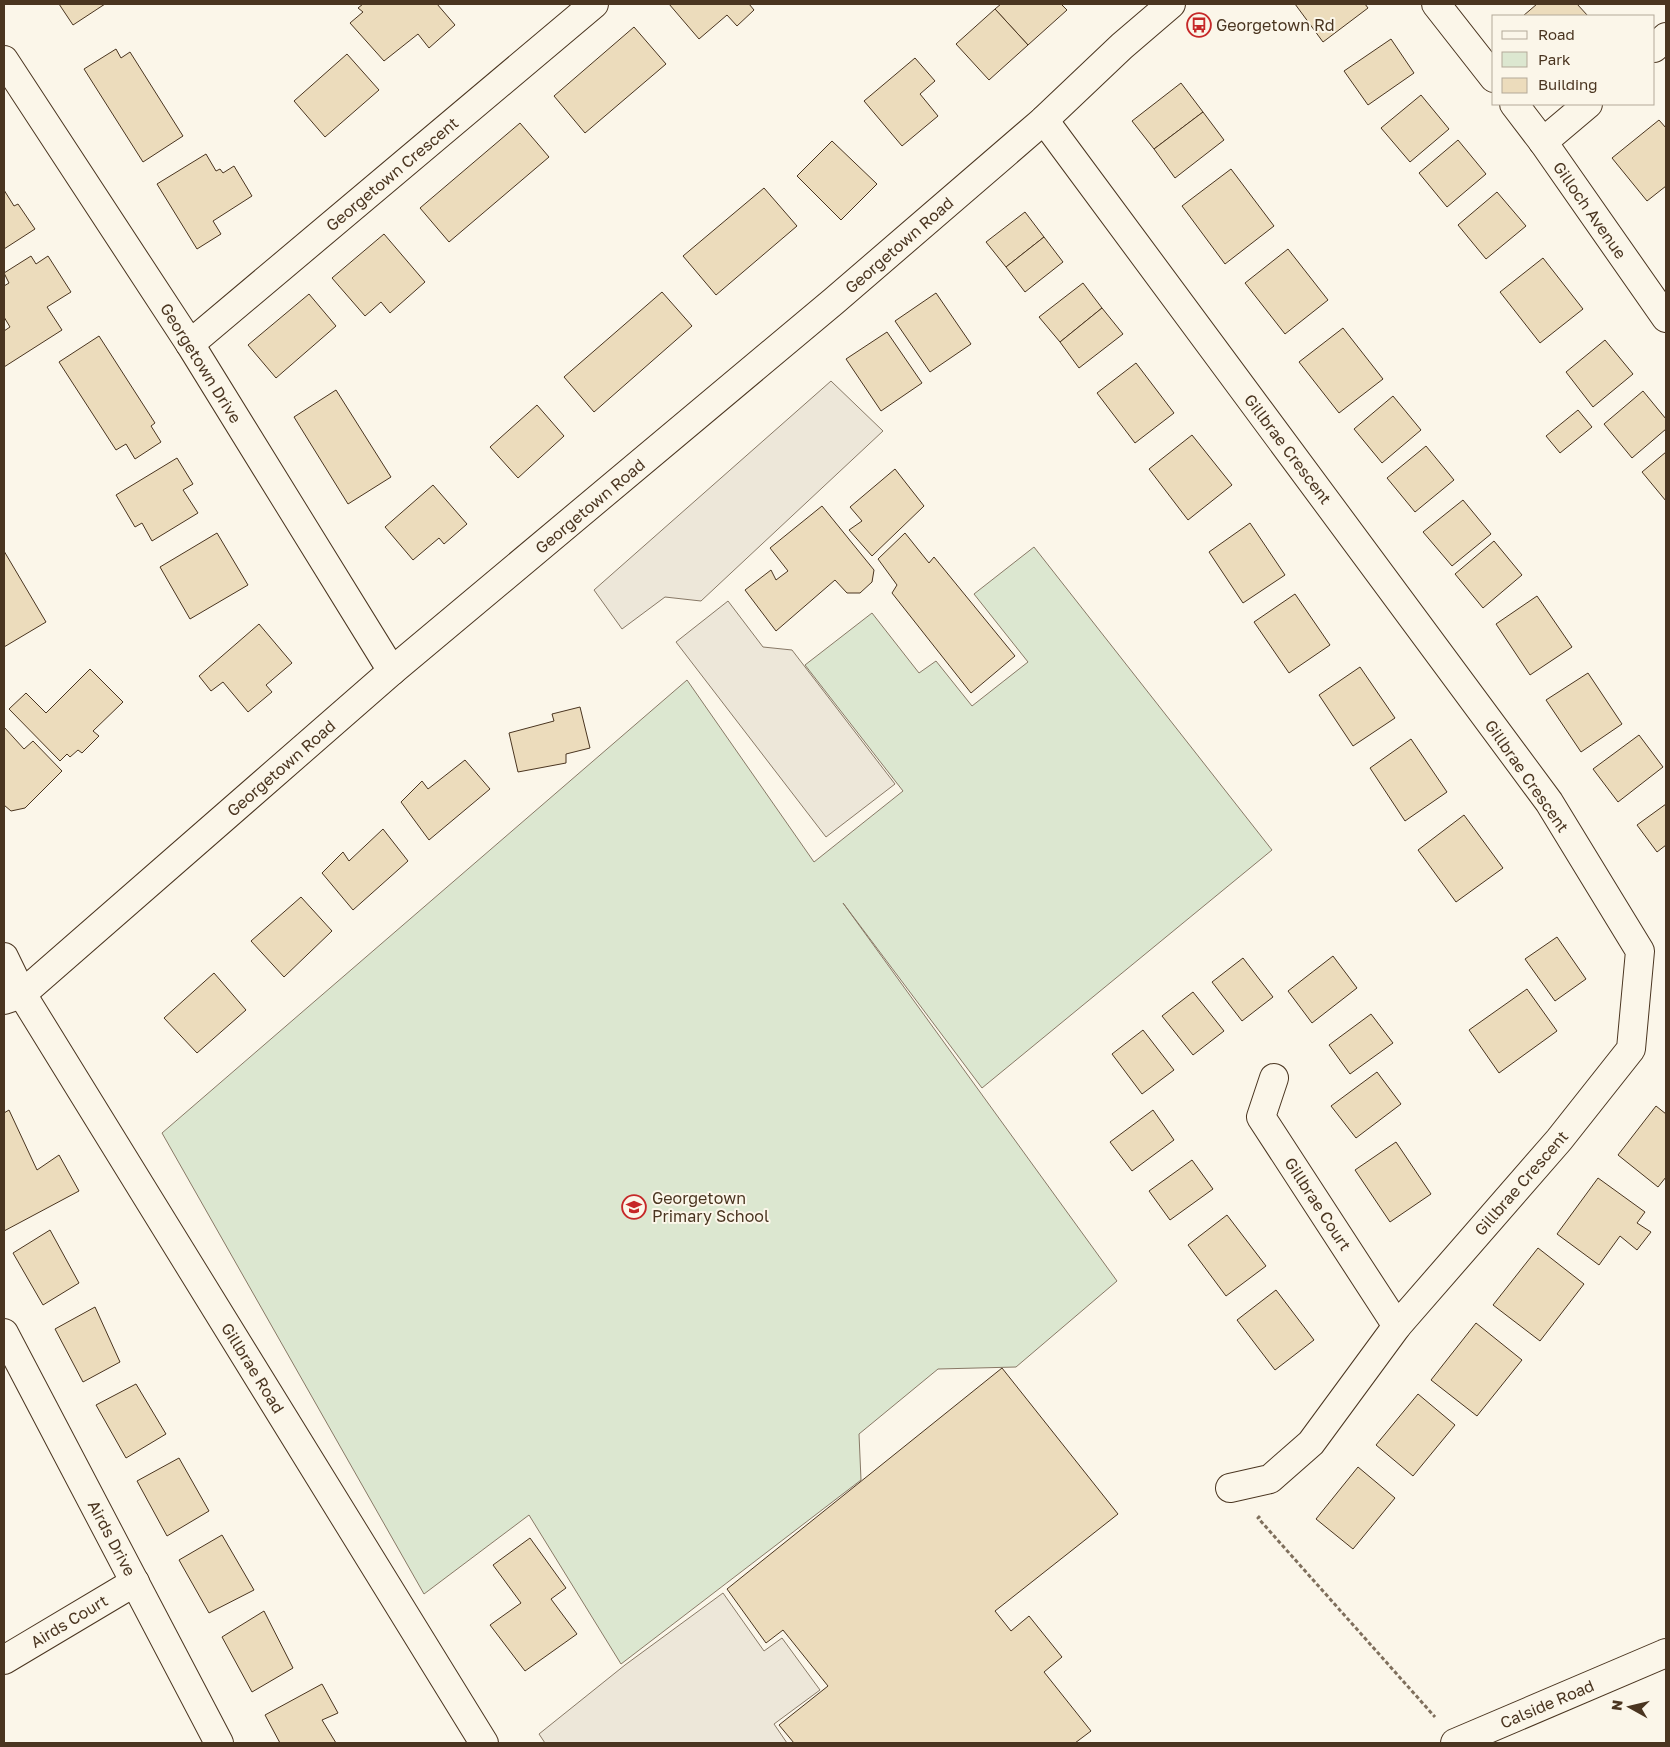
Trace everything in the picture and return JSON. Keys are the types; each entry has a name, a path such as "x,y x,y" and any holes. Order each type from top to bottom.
{"street":[{"name":"Georgetown Crescent","path":"190,344 594,4"},
{"name":"Georgetown Road","path":"13,997 392,671 834,301 1044,120 1122,46 1171,4"},
{"path":"1436,4 1492,75"},
{"path":"1655,47 1666,37"},
{"name":"Georgetown Drive","path":"4,60 190,344 392,671"},
{"name":"Gilloch Avenue","path":"1515,105 1543,142 1666,318"},
{"path":"1543,142 1587,105"},
{"name":"Gillbrae Crescent","path":"1044,120 1549,802 1640,951 1631,1048 1559,1140 1397,1326 1311,1443 1270,1479 1230,1488"},
{"name":"Gillbrae Road","path":"4,957 13,997 484,1743"},
{"name":"Gillbrae Court","path":"1274,1078 1261,1117 1397,1326"},
{"name":"Airds Drive","path":"4,1333 219,1743"},
{"name":"Airds Court","path":"4,1660 135,1582"},
{"name":"Calside Road","path":"1456,1742 1666,1653"}],"path":[{"path":"1264,1511 1258,1518 1456,1742"}],"green space":[{"name":"Georgetown Primary School","path":"1034,547 1272,850 982,1088 843,903 1117,1281 1016,1367 938,1369 859,1434 861,1480 621,1664 529,1515 424,1594 162,1133 687,680 814,862 903,791 805,665 872,613 919,673 936,661 972,706 1028,662 974,594"}],"shaded area":[{"path":"831,381 883,431 701,601 665,597 622,629 594,590"},
{"path":"728,601 763,647 792,650 895,784 826,837 676,642"},
{"path":"723,1593 764,1651 782,1638 820,1690 774,1724 787,1743 545,1743 539,1734 625,1665"}],"building":[{"path":"59,4 105,4 73,25"},
{"path":"363,4 437,4 455,25 429,48 418,34 384,61 350,23 363,12 358,8"},
{"path":"669,4 749,4 754,10 737,26 727,15 699,39"},
{"path":"1001,4 1061,4 1067,10 1028,45 995,9"},
{"path":"1295,4 1365,4 1368,8 1323,42"},
{"path":"1537,4 1577,4 1587,15 1524,15"},
{"path":"995,9 1028,45 989,80 956,44"},
{"path":"634,27 666,64 585,133 554,96"},
{"path":"1391,39 1414,73 1368,105 1344,71"},
{"path":"116,49 121,58 130,52 183,136 143,162 84,69"},
{"path":"347,54 379,90 325,137 294,101"},
{"path":"915,58 935,81 920,94 938,116 902,146 864,101"},
{"path":"1181,83 1203,112 1154,149 1132,121"},
{"path":"1421,95 1449,129 1410,162 1381,128"},
{"path":"1203,112 1224,140 1175,178 1154,149"},
{"path":"1659,120 1666,128 1666,186 1647,201 1612,158"},
{"path":"520,123 549,157 449,242 420,208"},
{"path":"1458,140 1486,174 1447,207 1419,173"},
{"path":"832,141 877,184 841,220 797,176"},
{"path":"206,154 216,171 220,169 223,173 234,166 252,196 213,221 221,234 197,249 157,184"},
{"path":"1231,169 1274,226 1225,264 1182,206"},
{"path":"764,188 797,226 716,295 683,256"},
{"path":"4,190 14,206 18,204 35,229 4,249"},
{"path":"1497,192 1526,226 1486,259 1458,225"},
{"path":"1025,212 1044,237 1006,267 986,242"},
{"path":"384,234 425,282 390,313 381,302 365,316 332,278"},
{"path":"1044,237 1063,262 1025,292 1006,267"},
{"path":"1288,249 1328,300 1285,334 1245,283"},
{"path":"31,256 36,264 48,256 71,292 47,307 62,330 4,367 4,331 10,327 4,317 4,286 9,283 4,273"},
{"path":"1543,258 1583,309 1540,343 1500,292"},
{"path":"1083,283 1102,308 1060,342 1039,317"},
{"path":"662,292 692,326 594,412 564,377"},
{"path":"936,293 971,344 930,372 895,321"},
{"path":"309,294 336,326 276,378 248,345"},
{"path":"1102,308 1123,334 1079,368 1060,342"},
{"path":"1343,328 1383,379 1339,413 1299,362"},
{"path":"887,332 922,383 881,411 846,359"},
{"path":"99,336 155,423 151,426 161,442 135,459 126,444 116,450 59,362"},
{"path":"1605,340 1633,374 1593,407 1566,372"},
{"path":"1136,363 1174,413 1135,443 1097,393"},
{"path":"336,390 391,477 348,504 294,417"},
{"path":"1643,391 1666,419 1666,429 1632,458 1604,424"},
{"path":"1393,396 1421,430 1382,463 1354,429"},
{"path":"537,405 564,436 518,478 490,447"},
{"path":"1578,410 1592,427 1560,453 1546,436"},
{"path":"1192,435 1232,485 1188,520 1149,469"},
{"path":"1426,446 1454,480 1415,512 1387,478"},
{"path":"1666,452 1666,501 1642,472"},
{"path":"177,458 193,484 183,490 198,513 152,541 142,523 135,527 116,495"},
{"path":"895,469 924,506 872,556 849,530 862,521 850,507"},
{"path":"433,485 467,524 444,544 439,538 413,560 385,527"},
{"path":"1463,500 1491,534 1452,566 1423,532"},
{"path":"822,506 874,570 872,582 860,593 847,593 835,580 776,631 745,590 771,570 776,580 788,571 770,548"},
{"path":"1250,523 1285,575 1243,603 1209,552"},
{"path":"217,533 248,585 190,619 160,567"},
{"path":"905,533 929,563 934,557 1015,656 971,693 892,593 897,585 878,559"},
{"path":"1494,541 1522,575 1483,608 1455,574"},
{"path":"4,551 46,622 4,647"},
{"path":"1295,594 1330,645 1289,673 1254,622"},
{"path":"1537,596 1572,647 1530,675 1496,624"},
{"path":"259,624 292,663 266,685 272,692 248,712 223,682 211,691 199,676"},
{"path":"1360,667 1395,718 1353,746 1319,695"},
{"path":"90,669 123,702 93,731 99,736 82,753 78,750 70,757 67,754 60,761 9,709 26,693 46,713"},
{"path":"1588,673 1622,724 1581,752 1546,700"},
{"path":"580,707 590,748 566,754 566,763 518,772 509,733 554,721 552,714"},
{"path":"4,727 24,749 33,741 62,771 25,808 11,811 4,805"},
{"path":"1639,735 1663,767 1618,802 1593,769"},
{"path":"1411,739 1447,792 1405,821 1370,768"},
{"path":"465,760 490,789 429,840 401,802 422,781 428,789"},
{"path":"1666,804 1666,845 1657,852 1637,825"},
{"path":"1464,815 1503,868 1456,902 1418,850"},
{"path":"383,829 408,861 353,910 322,873 343,852 349,861"},
{"path":"301,897 332,931 284,977 251,941"},
{"path":"1557,937 1586,979 1555,1001 1525,959"},
{"path":"1333,956 1357,988 1312,1023 1288,991"},
{"path":"1243,958 1273,997 1242,1021 1212,982"},
{"path":"214,973 246,1010 197,1053 164,1018"},
{"path":"1527,989 1557,1031 1499,1073 1469,1030"},
{"path":"1193,992 1224,1031 1193,1055 1162,1016"},
{"path":"1371,1014 1393,1043 1350,1074 1329,1045"},
{"path":"1143,1030 1174,1070 1142,1094 1112,1054"},
{"path":"1377,1072 1401,1104 1356,1138 1331,1106"},
{"path":"1656,1106 1666,1114 1666,1177 1658,1187 1618,1155"},
{"path":"9,1110 37,1170 59,1155 79,1191 4,1231 4,1113"},
{"path":"1153,1110 1174,1140 1132,1171 1110,1142"},
{"path":"1396,1142 1431,1194 1390,1222 1355,1170"},
{"path":"1192,1160 1213,1189 1170,1220 1149,1191"},
{"path":"1598,1178 1645,1212 1637,1223 1651,1232 1637,1250 1620,1236 1599,1265 1557,1234"},
{"path":"1227,1215 1266,1266 1226,1296 1188,1245"},
{"path":"50,1230 79,1283 43,1305 13,1253"},
{"path":"1538,1248 1584,1284 1540,1341 1493,1305"},
{"path":"1276,1290 1314,1340 1275,1370 1237,1320"},
{"path":"95,1307 120,1362 83,1382 55,1329"},
{"path":"1476,1323 1522,1360 1477,1416 1431,1380"},
{"path":"1002,1368 1118,1514 995,1611 1011,1631 1029,1616 1062,1657 1044,1672 1091,1731 1075,1743 794,1743 779,1725 828,1686 783,1630 766,1643 727,1589"},
{"path":"136,1384 166,1434 126,1458 96,1405"},
{"path":"1418,1394 1455,1425 1413,1476 1376,1445"},
{"path":"179,1458 209,1511 167,1536 137,1481"},
{"path":"1358,1467 1395,1498 1353,1549 1316,1519"},
{"path":"222,1535 254,1590 209,1613 179,1560"},
{"path":"530,1538 566,1588 551,1599 577,1634 525,1671 490,1625 521,1603 493,1565"},
{"path":"264,1611 293,1668 252,1692 222,1637"},
{"path":"322,1684 338,1713 322,1720 336,1743 280,1743 265,1715"}],"place":[{"name":"Georgetown Rd","path":"1199,25"},
{"name":"Georgetown Primary School","path":"634,1207"}]}
